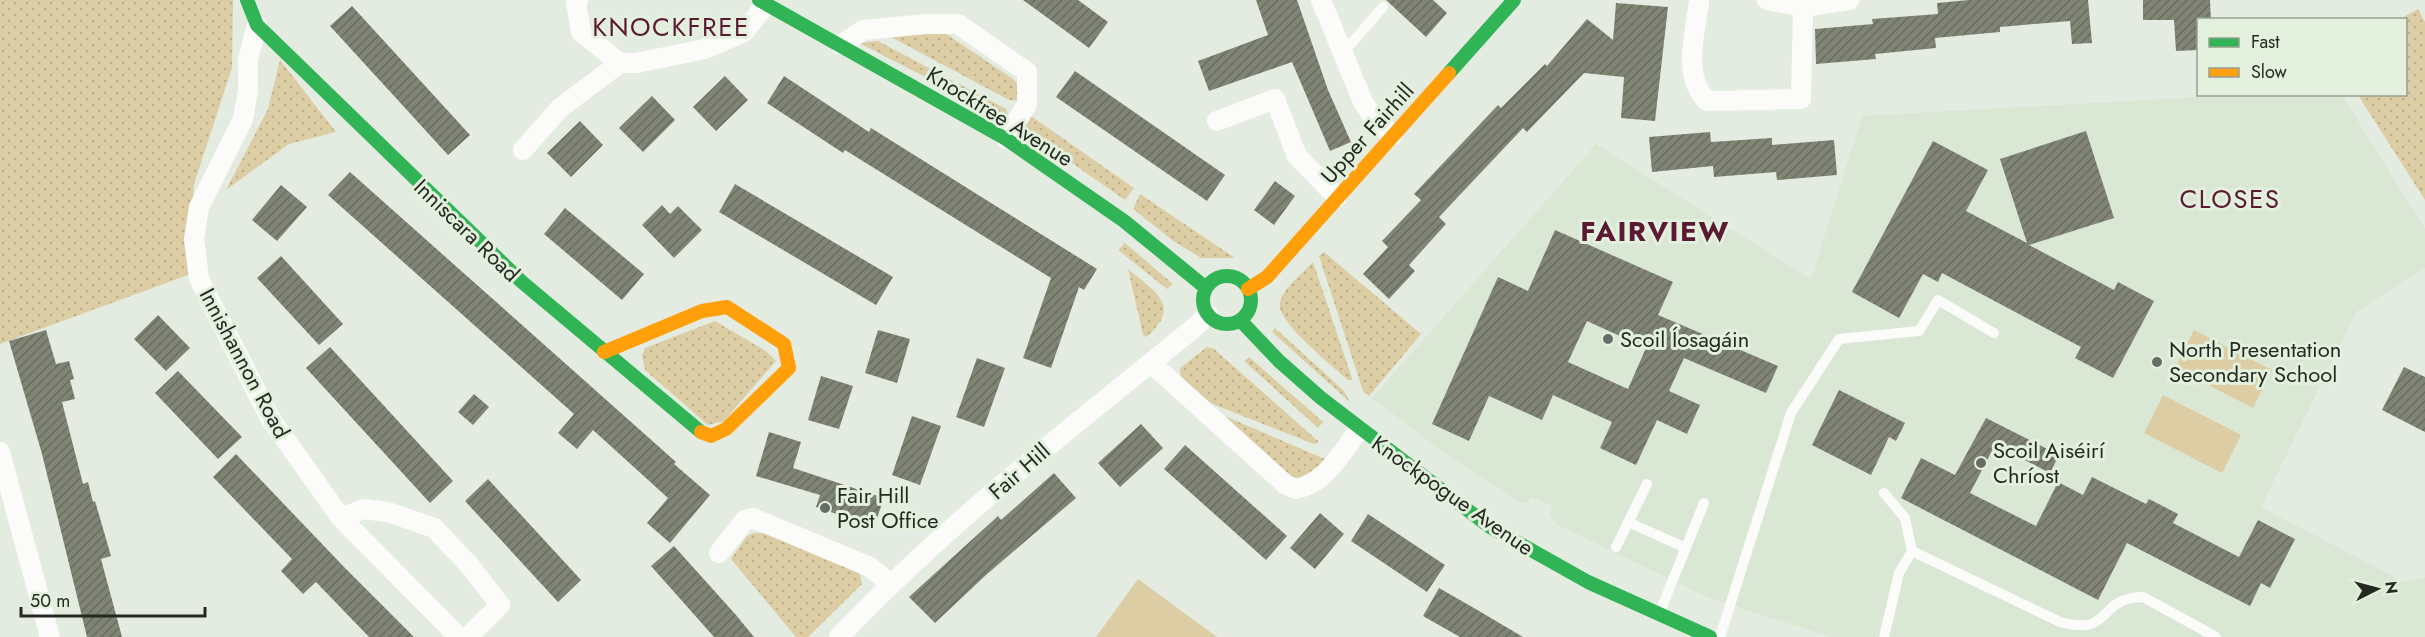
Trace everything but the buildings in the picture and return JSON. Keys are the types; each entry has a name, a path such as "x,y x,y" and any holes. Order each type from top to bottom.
{"street":[{"name":"Inniscara Road","path":"247,0 258,25 522,282 604,352 701,432 711,436 726,429 789,368 784,344 727,307 702,311 604,352"},
{"path":"578,0 576,3 581,32 620,63"},
{"path":"1321,0 1342,54 1370,113 1392,136"},
{"name":"Upper Fairhill","path":"1248,289 1267,277 1514,0"},
{"path":"1699,0 1691,72 1697,91 1707,101 1801,99 1803,7"},
{"path":"1767,0 1803,7 1849,0"},
{"path":"523,150 560,108 620,63 636,63 705,49 744,32 763,2"},
{"name":"Knockfree Avenue","path":"763,2 1006,139 1124,221 1206,288"},
{"path":"841,45 863,30 926,24 958,24 1027,72 1027,104 1006,139"},
{"name":"Innishannon Road","path":"258,25 248,60 248,91 243,119 199,207 194,239 199,279 270,418 341,518 459,637"},
{"path":"1217,121 1275,99 1297,156 1337,197"},
{"path":"1231,276 1244,283 1248,289 1251,296 1249,309 1240,320 1226,323 1208,314 1203,301 1206,288 1217,278 1231,276"},
{"name":"Fair Hill","path":"839,637 889,583 1208,314"},
{"name":"Knockpogue Avenue","path":"1240,320 1255,338 1359,430 1447,496 1517,544 1710,637"},
{"name":"Knockpogue Avenue","path":"1151,363 1285,484 1296,489 1316,482 1326,473 1359,430"},
{"path":"0,452 50,637"},
{"path":"341,518 364,509 388,512 434,528 470,566 500,605 468,637"},
{"path":"719,554 745,520 753,518 870,567 889,583"}],"lane":[{"path":"1342,54 1383,6"},
{"path":"1720,637 1791,413 1839,339 1919,332 1938,300 1994,333"},
{"path":"1616,547 1647,484"},
{"path":"1884,493 1905,518 1912,551 1899,573 1884,637"},
{"path":"1659,614 1704,503"},
{"path":"1628,522 1686,548"},
{"path":"1912,551 2060,622 2078,627 2092,626 2113,605 2130,597 2142,597 2216,637"}],"shaded area":[{"path":"0,0 233,0 232,68 194,184 188,275 0,344"},
{"path":"2418,9 2425,22 2425,200 2359,96 2407,96 2407,18 2402,18"},
{"path":"929,29 942,31 1013,79 1019,86 1020,101 1009,100 891,37"},
{"path":"878,41 1006,109 1008,114 1000,115 859,43"},
{"path":"280,60 336,132 289,144 226,190 268,109"},
{"path":"2216,96 2343,96 2425,229 2425,268 2356,312 2261,507 2404,582 2425,577 2425,637 1830,637 1707,597 1556,524 1550,515 1552,506 1531,497 1527,502 1520,503 1447,455 1372,398 1596,144 1811,279 1862,116"},
{"path":"1031,116 1134,188 1125,200 1023,129"},
{"path":"1140,194 1235,258 1201,258 1172,240 1133,209"},
{"path":"1125,243 1173,284 1167,289 1118,250"},
{"path":"1324,252 1421,334 1369,396 1363,391 1319,256"},
{"path":"1313,262 1352,380 1348,380 1306,343 1286,320 1281,310 1280,302 1285,291"},
{"path":"1128,269 1155,292 1164,308 1163,317 1146,337 1143,335"},
{"path":"715,321 766,351 776,361 724,421 708,425 645,370 642,356 645,348"},
{"path":"1275,328 1344,391 1350,402 1272,332"},
{"path":"2194,330 2272,370 2253,408 2175,368"},
{"path":"1207,347 1214,349 1319,442 1314,444 1200,399 1181,380 1180,368"},
{"path":"1249,357 1323,422 1318,428 1244,361"},
{"path":"2163,395 2241,435 2222,473 2144,433"},
{"path":"1208,409 1325,459 1309,476 1296,481"},
{"path":"763,533 851,567 859,572 862,584 808,637 796,637 731,559 747,536"},
{"path":"1138,579 1217,637 1096,637"}],"traffic: fast":[{"path":"247,0 257,25 522,282 701,432"},
{"path":"759,0 1006,139 1124,221 1206,288"},
{"path":"1449,73 1514,0"},
{"path":"1227,276 1244,283 1251,300 1244,317 1227,324 1210,317 1203,300 1210,283 1227,276"},
{"path":"1240,320 1279,361 1321,398 1490,527 1588,582 1710,637"}],"traffic: slow":[{"path":"1248,289 1267,277 1449,73"},
{"path":"604,352 702,311 727,307 784,344 789,368 726,429 711,436 701,432"}],"place":[{"name":"Scoil Íosagáin","path":"1608,339"},
{"name":"North Presentation Secondary School","path":"2157,362"},
{"name":"Scoil Aiséirí Chríost","path":"1981,463"},
{"name":"Fair Hill Post Office","path":"825,508"}],"district":[{"name":"KNOCKFREE","path":"671,27"},
{"name":"CLOSES","path":"2230,199"},
{"name":"FAIRVIEW","path":"1655,231"}]}
